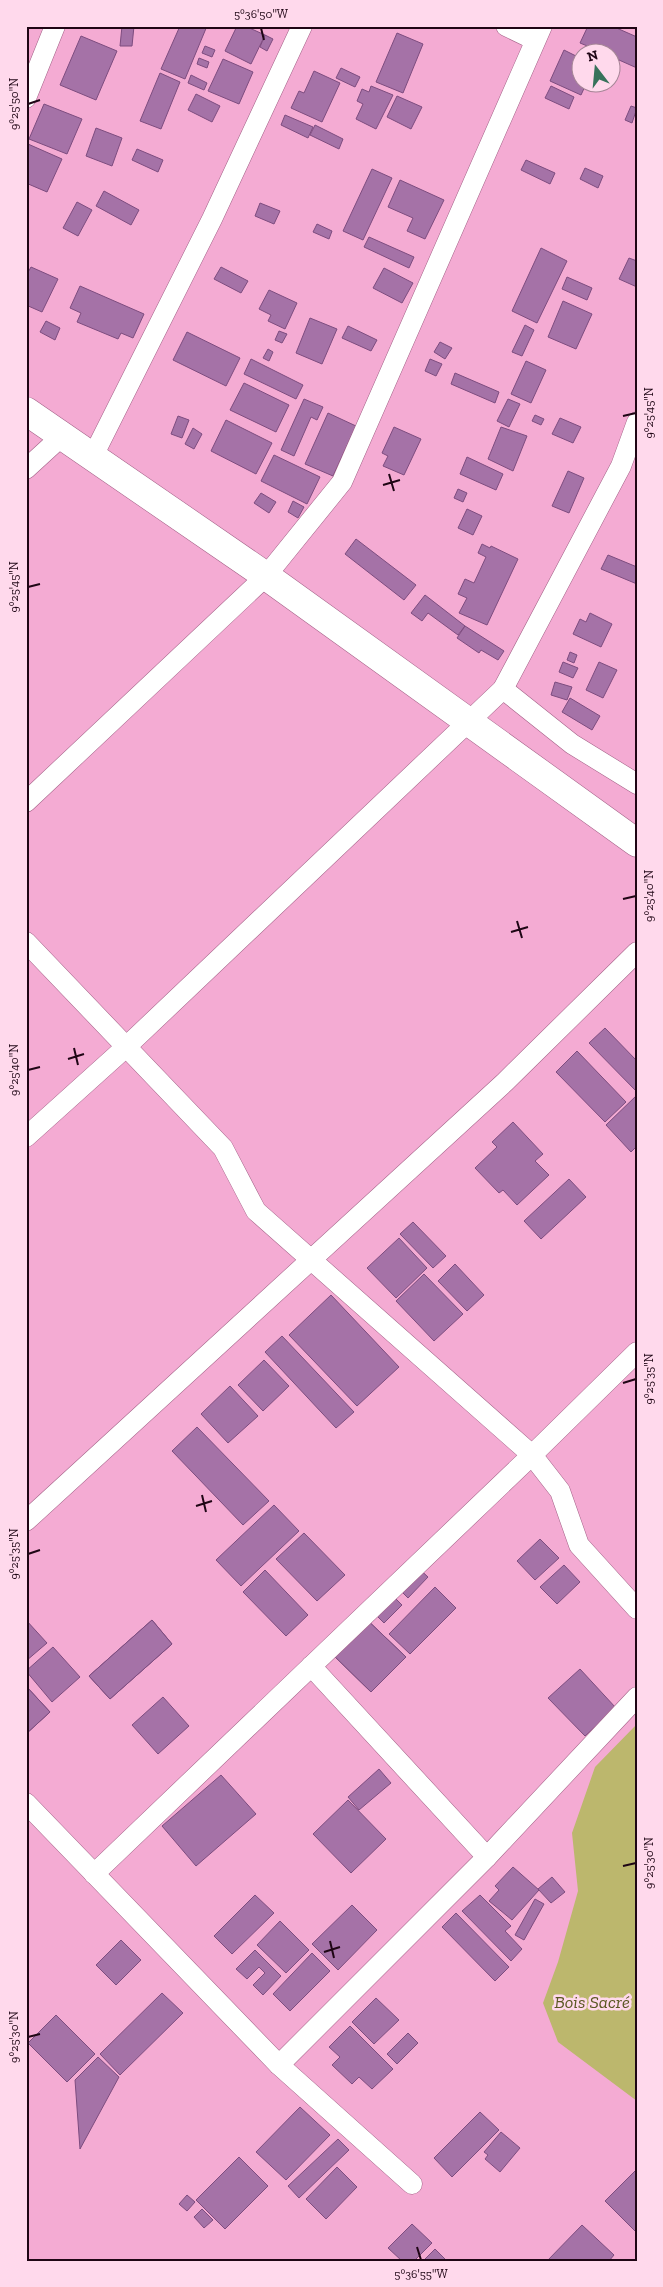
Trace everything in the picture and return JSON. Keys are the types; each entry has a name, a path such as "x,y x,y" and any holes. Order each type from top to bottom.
{"main road":[{"path":"26,411 266,576 637,843"}],"street":[{"path":"26,98 55,26"},
{"path":"93,456 212,219 302,26"},
{"path":"26,802 266,576 342,482 538,33 506,26"},
{"path":"26,1137 126,1047 503,689 621,466 637,422"},
{"path":"26,469 62,436"},
{"path":"503,689 572,744 637,784"},
{"path":"26,942 223,1148 256,1211 532,1455 560,1491 579,1545 637,1609"},
{"path":"26,1522 505,1082 637,952"},
{"path":"94,1874 637,1352"},
{"path":"312,1666 487,1858"},
{"path":"279,2065 487,1858 637,1697"},
{"path":"26,1803 279,2065 412,2184"}],"green space":[{"name":"Bois Sacré","path":"637,1724 637,2101 558,2042 543,2003 558,1962 578,1891 572,1833 595,1767"}],"building":[{"path":"122,26 134,26 132,46 120,46"},
{"path":"180,26 207,26 185,79 161,69"},
{"path":"237,26 245,26 265,35 251,64 225,51"},
{"path":"588,26 612,26 637,37 637,68 620,60 620,42 580,42"},
{"path":"397,33 423,44 403,93 376,82"},
{"path":"265,35 273,39 267,51 260,47"},
{"path":"81,36 117,51 96,100 60,85"},
{"path":"205,46 215,50 212,57 202,53"},
{"path":"564,50 570,53 570,90 550,81"},
{"path":"199,58 209,62 207,68 197,64"},
{"path":"223,59 253,72 239,104 208,91"},
{"path":"341,68 360,77 355,87 336,78"},
{"path":"314,71 340,83 322,122 291,108 299,91 304,93"},
{"path":"160,73 180,82 161,129 140,121"},
{"path":"191,75 207,83 204,90 188,83"},
{"path":"371,86 393,95 376,129 356,119 363,104 357,101 362,89 369,92"},
{"path":"551,86 574,97 569,109 545,98"},
{"path":"196,94 220,106 212,122 188,110"},
{"path":"397,96 422,107 411,129 387,117"},
{"path":"44,104 82,119 67,154 29,139"},
{"path":"631,106 637,108 632,123 625,120"},
{"path":"285,115 313,127 308,138 281,125"},
{"path":"315,125 343,139 339,149 310,135"},
{"path":"96,128 122,138 112,166 86,156"},
{"path":"28,144 62,159 47,192 26,183"},
{"path":"137,149 163,160 158,172 132,160"},
{"path":"526,160 555,173 550,184 521,170"},
{"path":"585,168 603,176 598,188 580,179"},
{"path":"372,169 392,178 363,240 343,231"},
{"path":"400,180 444,200 425,239 407,231 413,218 388,207"},
{"path":"104,191 139,210 131,225 96,206"},
{"path":"77,202 92,210 78,236 63,228"},
{"path":"260,203 280,211 274,224 255,216"},
{"path":"317,224 332,231 329,239 313,232"},
{"path":"369,237 414,257 409,268 364,247"},
{"path":"541,248 567,261 537,323 512,311"},
{"path":"629,258 637,261 637,287 619,279"},
{"path":"31,267 58,279 42,312 26,305 26,276"},
{"path":"221,267 248,281 241,293 214,279"},
{"path":"384,268 413,283 402,303 373,288"},
{"path":"567,277 592,288 587,300 562,289"},
{"path":"80,286 144,314 133,338 121,333 118,339 77,322 81,313 70,308"},
{"path":"269,290 297,303 285,329 268,321 271,315 259,309"},
{"path":"563,301 592,314 576,349 548,337"},
{"path":"310,318 337,329 322,364 296,353"},
{"path":"46,321 60,328 55,340 40,332"},
{"path":"525,325 534,330 522,356 512,352"},
{"path":"348,326 377,340 371,351 342,338"},
{"path":"279,331 287,334 282,343 275,340"},
{"path":"187,332 240,358 226,386 173,360"},
{"path":"440,342 452,348 445,359 434,352"},
{"path":"268,349 273,352 269,361 263,358"},
{"path":"251,359 303,385 296,399 244,374"},
{"path":"430,359 442,364 436,376 425,371"},
{"path":"526,361 546,370 531,403 511,394"},
{"path":"455,373 499,392 495,403 451,384"},
{"path":"244,383 289,405 276,432 230,410"},
{"path":"304,399 323,407 317,420 311,417 294,456 281,450"},
{"path":"508,399 520,404 509,427 497,421"},
{"path":"328,413 356,426 333,476 305,464"},
{"path":"535,415 544,419 541,425 532,421"},
{"path":"178,416 189,420 182,438 171,434"},
{"path":"560,418 581,427 573,443 552,434"},
{"path":"226,420 272,443 256,474 211,451"},
{"path":"394,427 421,439 404,475 383,466 388,456 382,453"},
{"path":"501,427 527,436 513,471 488,459"},
{"path":"193,428 202,434 194,449 185,444"},
{"path":"274,455 320,477 307,504 261,481"},
{"path":"467,457 503,474 496,490 460,474"},
{"path":"568,471 584,478 569,513 552,506"},
{"path":"458,489 467,493 463,502 454,498"},
{"path":"261,493 276,502 269,513 254,503"},
{"path":"293,501 304,507 298,518 288,512"},
{"path":"467,509 482,516 473,535 458,528"},
{"path":"356,539 416,585 404,600 345,554"},
{"path":"482,544 490,548 491,546 518,559 487,625 459,613 467,598 458,594 465,579 474,583 486,557 478,553"},
{"path":"608,555 637,567 637,584 601,569"},
{"path":"425,595 465,626 458,635 428,613 422,621 411,613"},
{"path":"590,613 612,624 601,647 573,634 580,619 586,622"},
{"path":"465,626 504,651 498,660 481,650 479,653 457,638"},
{"path":"570,652 577,655 574,663 567,660"},
{"path":"563,662 578,668 573,678 559,672"},
{"path":"599,662 617,670 603,698 586,690"},
{"path":"555,682 572,687 567,700 551,695"},
{"path":"570,698 600,716 592,730 562,712"},
{"path":"605,1028 637,1061 637,1092 589,1043"},
{"path":"577,1051 626,1102 605,1122 556,1072"},
{"path":"637,1095 637,1146 631,1152 606,1125"},
{"path":"513,1122 543,1154 535,1161 549,1175 517,1205 503,1190 499,1193 475,1168 497,1147 492,1142"},
{"path":"569,1179 586,1197 541,1239 524,1221"},
{"path":"413,1222 446,1256 433,1268 400,1234"},
{"path":"399,1238 427,1268 396,1298 367,1268"},
{"path":"455,1264 484,1295 467,1311 438,1281"},
{"path":"424,1274 463,1314 434,1341 396,1301"},
{"path":"331,1295 399,1367 357,1406 289,1335"},
{"path":"282,1336 354,1412 336,1428 265,1352"},
{"path":"264,1360 289,1386 263,1411 238,1385"},
{"path":"230,1386 258,1416 228,1443 201,1414"},
{"path":"197,1427 269,1501 243,1525 172,1451"},
{"path":"274,1505 299,1531 241,1586 216,1560"},
{"path":"304,1533 345,1575 317,1601 276,1559"},
{"path":"540,1539 559,1558 535,1580 517,1561"},
{"path":"415,1565 428,1577 408,1598 395,1585"},
{"path":"564,1565 580,1582 557,1604 540,1587"},
{"path":"265,1570 308,1615 286,1636 243,1592"},
{"path":"435,1587 456,1608 410,1654 389,1634"},
{"path":"389,1592 402,1605 384,1623 371,1610"},
{"path":"362,1615 406,1657 371,1692 328,1650"},
{"path":"362,1615 406,1657 371,1692 328,1650"},
{"path":"26,1620 47,1643 26,1661"},
{"path":"152,1620 172,1644 110,1699 89,1676"},
{"path":"152,1620 172,1644 110,1699 89,1676"},
{"path":"53,1647 80,1677 52,1702 26,1671"},
{"path":"580,1669 616,1708 585,1736 548,1698"},
{"path":"26,1686 50,1712 26,1734"},
{"path":"26,1686 50,1712 26,1734"},
{"path":"163,1697 189,1726 158,1754 132,1725"},
{"path":"379,1769 391,1783 359,1810 348,1797"},
{"path":"221,1775 256,1814 196,1866 162,1826"},
{"path":"348,1800 386,1839 351,1873 313,1834"},
{"path":"513,1867 539,1890 512,1920 489,1901 499,1890 495,1886"},
{"path":"552,1877 565,1892 551,1903 538,1889"},
{"path":"255,1895 274,1913 232,1954 214,1936"},
{"path":"480,1895 511,1926 505,1931 522,1949 511,1961 462,1911"},
{"path":"535,1899 544,1904 524,1940 515,1935"},
{"path":"352,1905 377,1930 338,1970 312,1944"},
{"path":"456,1913 509,1967 495,1981 442,1927"},
{"path":"280,1921 309,1950 286,1973 257,1945"},
{"path":"121,1940 141,1960 116,1985 96,1965"},
{"path":"255,1950 281,1976 263,1995 253,1985 265,1973 259,1967 247,1979 236,1969"},
{"path":"312,1953 330,1971 290,2011 273,1994"},
{"path":"162,1993 183,2013 120,2075 100,2054"},
{"path":"376,1998 399,2020 374,2044 352,2022"},
{"path":"56,2015 95,2054 67,2082 28,2043"},
{"path":"350,2026 393,2069 372,2089 359,2077 352,2084 332,2065 340,2057 329,2047"},
{"path":"408,2033 418,2043 397,2064 387,2054"},
{"path":"98,2057 119,2077 80,2149 75,2080"},
{"path":"300,2107 330,2135 286,2180 256,2152"},
{"path":"480,2112 499,2130 452,2177 434,2158"},
{"path":"501,2132 520,2148 500,2172 485,2159 488,2155 484,2152"},
{"path":"338,2139 349,2150 299,2198 288,2186"},
{"path":"239,2157 268,2186 225,2229 196,2200"},
{"path":"337,2167 357,2187 326,2219 306,2199"},
{"path":"635,2171 637,2173 637,2233 605,2201"},
{"path":"187,2195 195,2202 187,2211 179,2204"},
{"path":"202,2209 213,2220 204,2228 194,2217"},
{"path":"412,2224 432,2243 414,2261 402,2261 388,2248"},
{"path":"582,2225 614,2255 609,2261 547,2261"},
{"path":"435,2249 447,2261 423,2261"}]}
